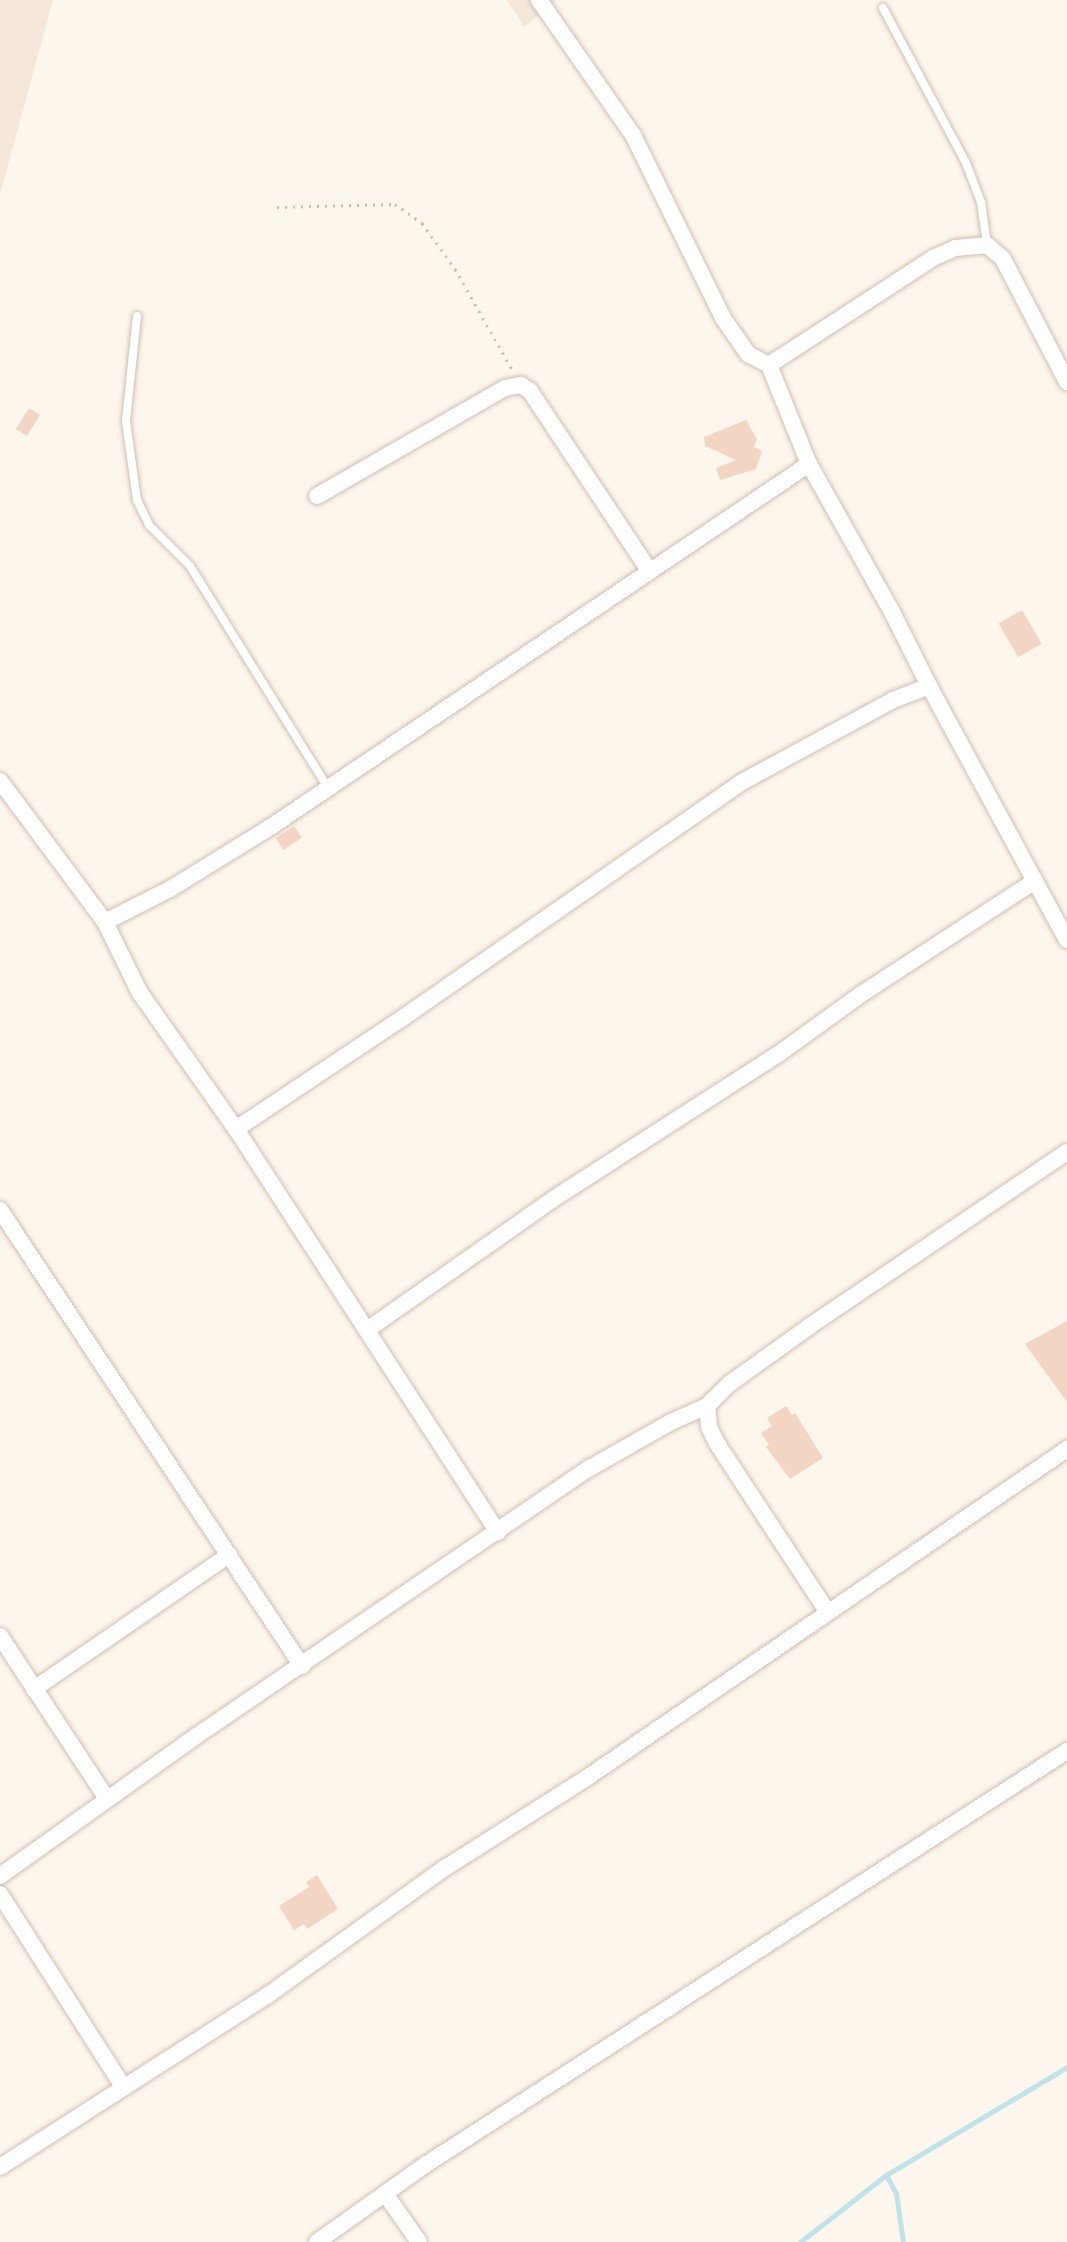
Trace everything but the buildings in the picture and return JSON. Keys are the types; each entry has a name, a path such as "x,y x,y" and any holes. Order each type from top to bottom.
{"street":[{"path":"539,0 633,135 723,318 748,354 769,365 809,464 892,612 1067,940"},
{"path":"769,365 933,258 955,248 987,245 1010,272 1067,382"},
{"path":"317,496 505,388 521,385 530,391 649,570"},
{"path":"105,922 170,889 272,826 327,786 809,464"},
{"path":"236,1129 309,1083 742,782 893,700 929,686"},
{"path":"0,781 105,922 140,993 236,1129 498,1532"},
{"path":"367,1330 558,1196 777,1055 863,993 1035,881"},
{"path":"0,1876 107,1799 590,1468 671,1422 707,1406 729,1384 773,1352 1067,1152"},
{"path":"0,1210 302,1666"},
{"path":"707,1406 709,1427 718,1445 827,1611"},
{"path":"0,2167 268,1995 445,1868 588,1777 1067,1449"},
{"path":"34,1689 229,1555"},
{"path":"0,1636 107,1799"},
{"path":"317,2242 425,2165 1067,1751"},
{"path":"0,1894 123,2086"},
{"path":"386,2195 419,2242"}],"lane":[{"path":"883,8 966,163 981,202 987,245"},
{"path":"137,316 126,421 137,500 149,525 190,566 327,786"}],"path":[{"path":"277,207 369,202 395,204 422,223 455,269 521,385"}],"shaded area":[{"path":"0,0 53,0 0,195"},
{"path":"507,0 557,0 524,27"}],"waterway":[{"path":"800,2242 886,2175 1067,2067"},
{"path":"886,2175 896,2193 903,2242"}]}
